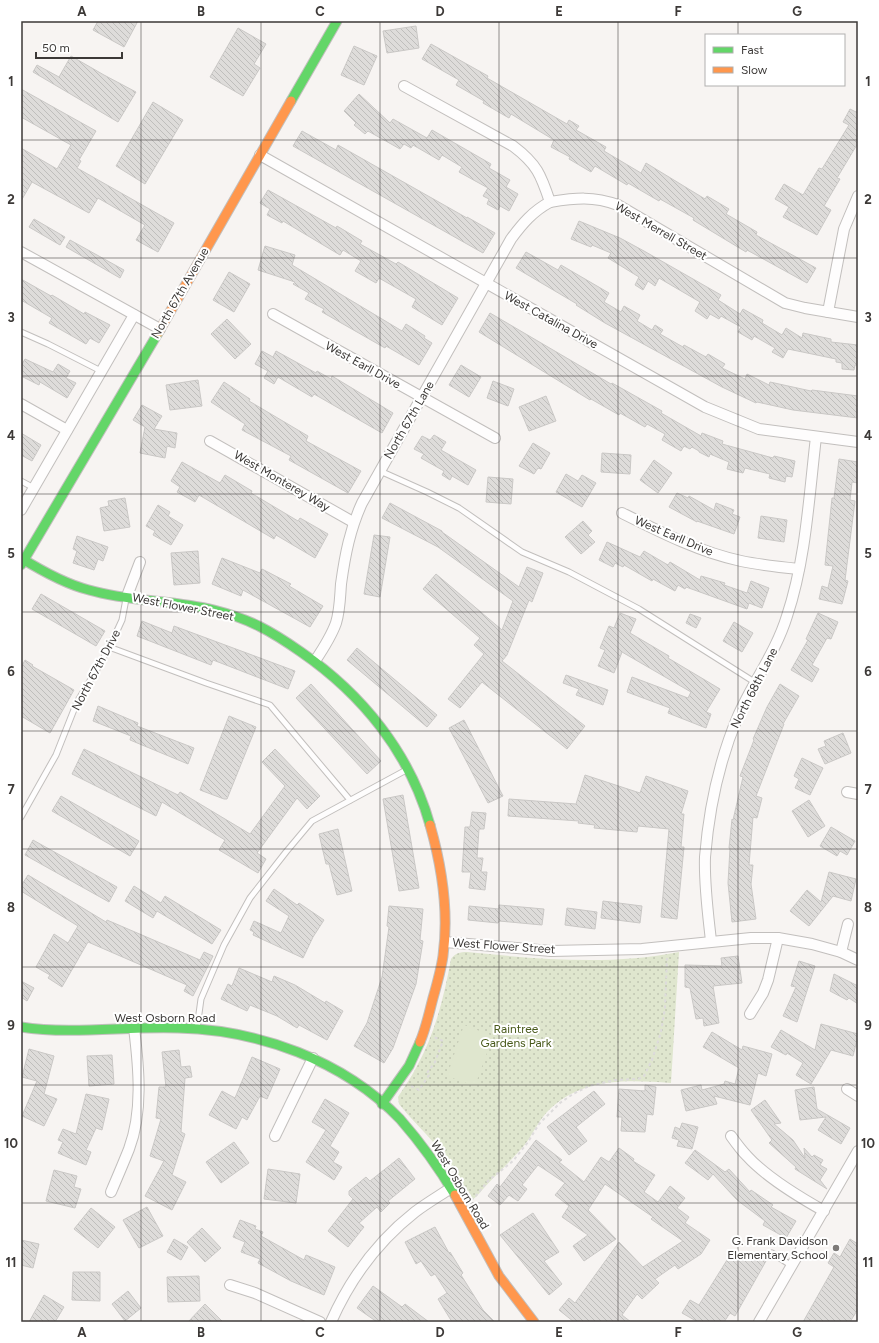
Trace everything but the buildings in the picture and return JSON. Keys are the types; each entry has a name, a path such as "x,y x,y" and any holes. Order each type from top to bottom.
{"street":[{"name":"North 67th Avenue","path":"22,561 160,329 337,21"},
{"path":"404,86 513,146 528,157 537,169 543,181 550,202"},
{"name":"West Catalina Drive","path":"260,155 705,407 759,429 858,442"},
{"path":"828,312 844,228 858,196"},
{"name":"West Merrell Street","path":"550,202 572,198 591,198 604,200 618,205 785,303 858,317"},
{"name":"North 67th Lane","path":"315,661 332,633 336,623 345,559 353,522 362,503 511,239 521,225 539,208 550,202"},
{"path":"21,252 160,329"},
{"path":"21,510 134,314"},
{"name":"West Earll Drive","path":"274,314 495,438"},
{"path":"21,404 67,430"},
{"name":"North 68th Lane","path":"711,941 705,858 710,811 724,751 738,715 776,645 792,601 799,569 816,437"},
{"name":"West Monterey Way","path":"210,441 353,522"},
{"name":"West Earll Drive","path":"622,512 655,529 701,549 747,562 799,569"},
{"name":"West Flower Street","path":"22,561 57,578 91,591 227,613 253,623 282,639 315,661 342,683 380,724 408,769 421,795 434,833 442,880 445,908 444,942 551,951 642,949 711,941 751,938 778,938 812,944 840,952 858,960"},
{"name":"North 67th Drive","path":"127,596 140,562"},
{"path":"847,792 858,794"},
{"path":"840,952 848,924"},
{"path":"750,1014 763,993 768,980 778,938"},
{"path":"382,1104 409,1065 424,1032 438,979 444,942"},
{"name":"West Osborn Road","path":"21,1027 44,1030 73,1031 134,1028 223,1031 285,1046 313,1058 349,1078 382,1104 417,1138 451,1188 498,1274 519,1305 534,1322"},
{"path":"110,1192 129,1148 135,1124 138,1102 138,1083 134,1028"},
{"path":"275,1136 313,1058"},
{"path":"847,1089 858,1096"},
{"path":"731,1136 747,1156 772,1177 824,1211"},
{"path":"759,1322 858,1151"},
{"path":"331,1322 340,1301 363,1265 374,1252 392,1233 416,1212 451,1188"},
{"path":"230,1285 255,1293 320,1322"}],"lane":[{"path":"21,332 101,371"},
{"path":"380,471 459,508 522,552 569,572 639,609 756,682"},
{"path":"21,481 34,488"},
{"name":"North 67th Drive","path":"21,817 56,755 77,702 102,661 122,620 127,596"},
{"path":"109,647 270,705 350,800"},
{"path":"197,1029 201,999 224,945 250,898 312,821 408,769"},
{"path":"772,1253 792,1266"}],"path":[{"path":"472,1199 488,1182 513,1160 528,1142 539,1124 560,1103 589,1086 615,1080 637,1079 644,1076 652,1060 661,1032 665,1008 667,955"},
{"path":"399,1079 419,1090 429,1075 427,1073 435,1062 442,1041 431,1036"}],"green space":[{"name":"Raintree Gardens Park","path":"467,952 547,959 600,960 626,959 679,952 671,1083 638,1081 605,1083 575,1092 560,1101 543,1116 523,1147 471,1201 445,1157 399,1104 398,1097 423,1055 434,1029 451,959 458,953"},
{"path":"464,1025 493,1036 475,1086 447,1076"}],"traffic: fast":[{"path":"291,101 337,21"},
{"path":"21,565 158,333"},
{"path":"21,558 54,577 89,590 120,597 183,604 239,617 260,626 301,652 344,687 381,727 410,774 430,825"},
{"path":"21,1027 60,1030 158,1028 208,1030 269,1042 298,1052 353,1080 377,1098 400,1119 415,1137 436,1165 455,1195"},
{"path":"382,1104 409,1066 420,1042"}],"traffic: slow":[{"path":"158,333 291,101"},
{"path":"420,1042 426,1026 439,977 445,939 445,906 441,873 430,825"},
{"path":"455,1195 499,1276 534,1322"}],"place":[{"name":"G. Frank Davidson Elementary School","path":"836,1248"}]}
